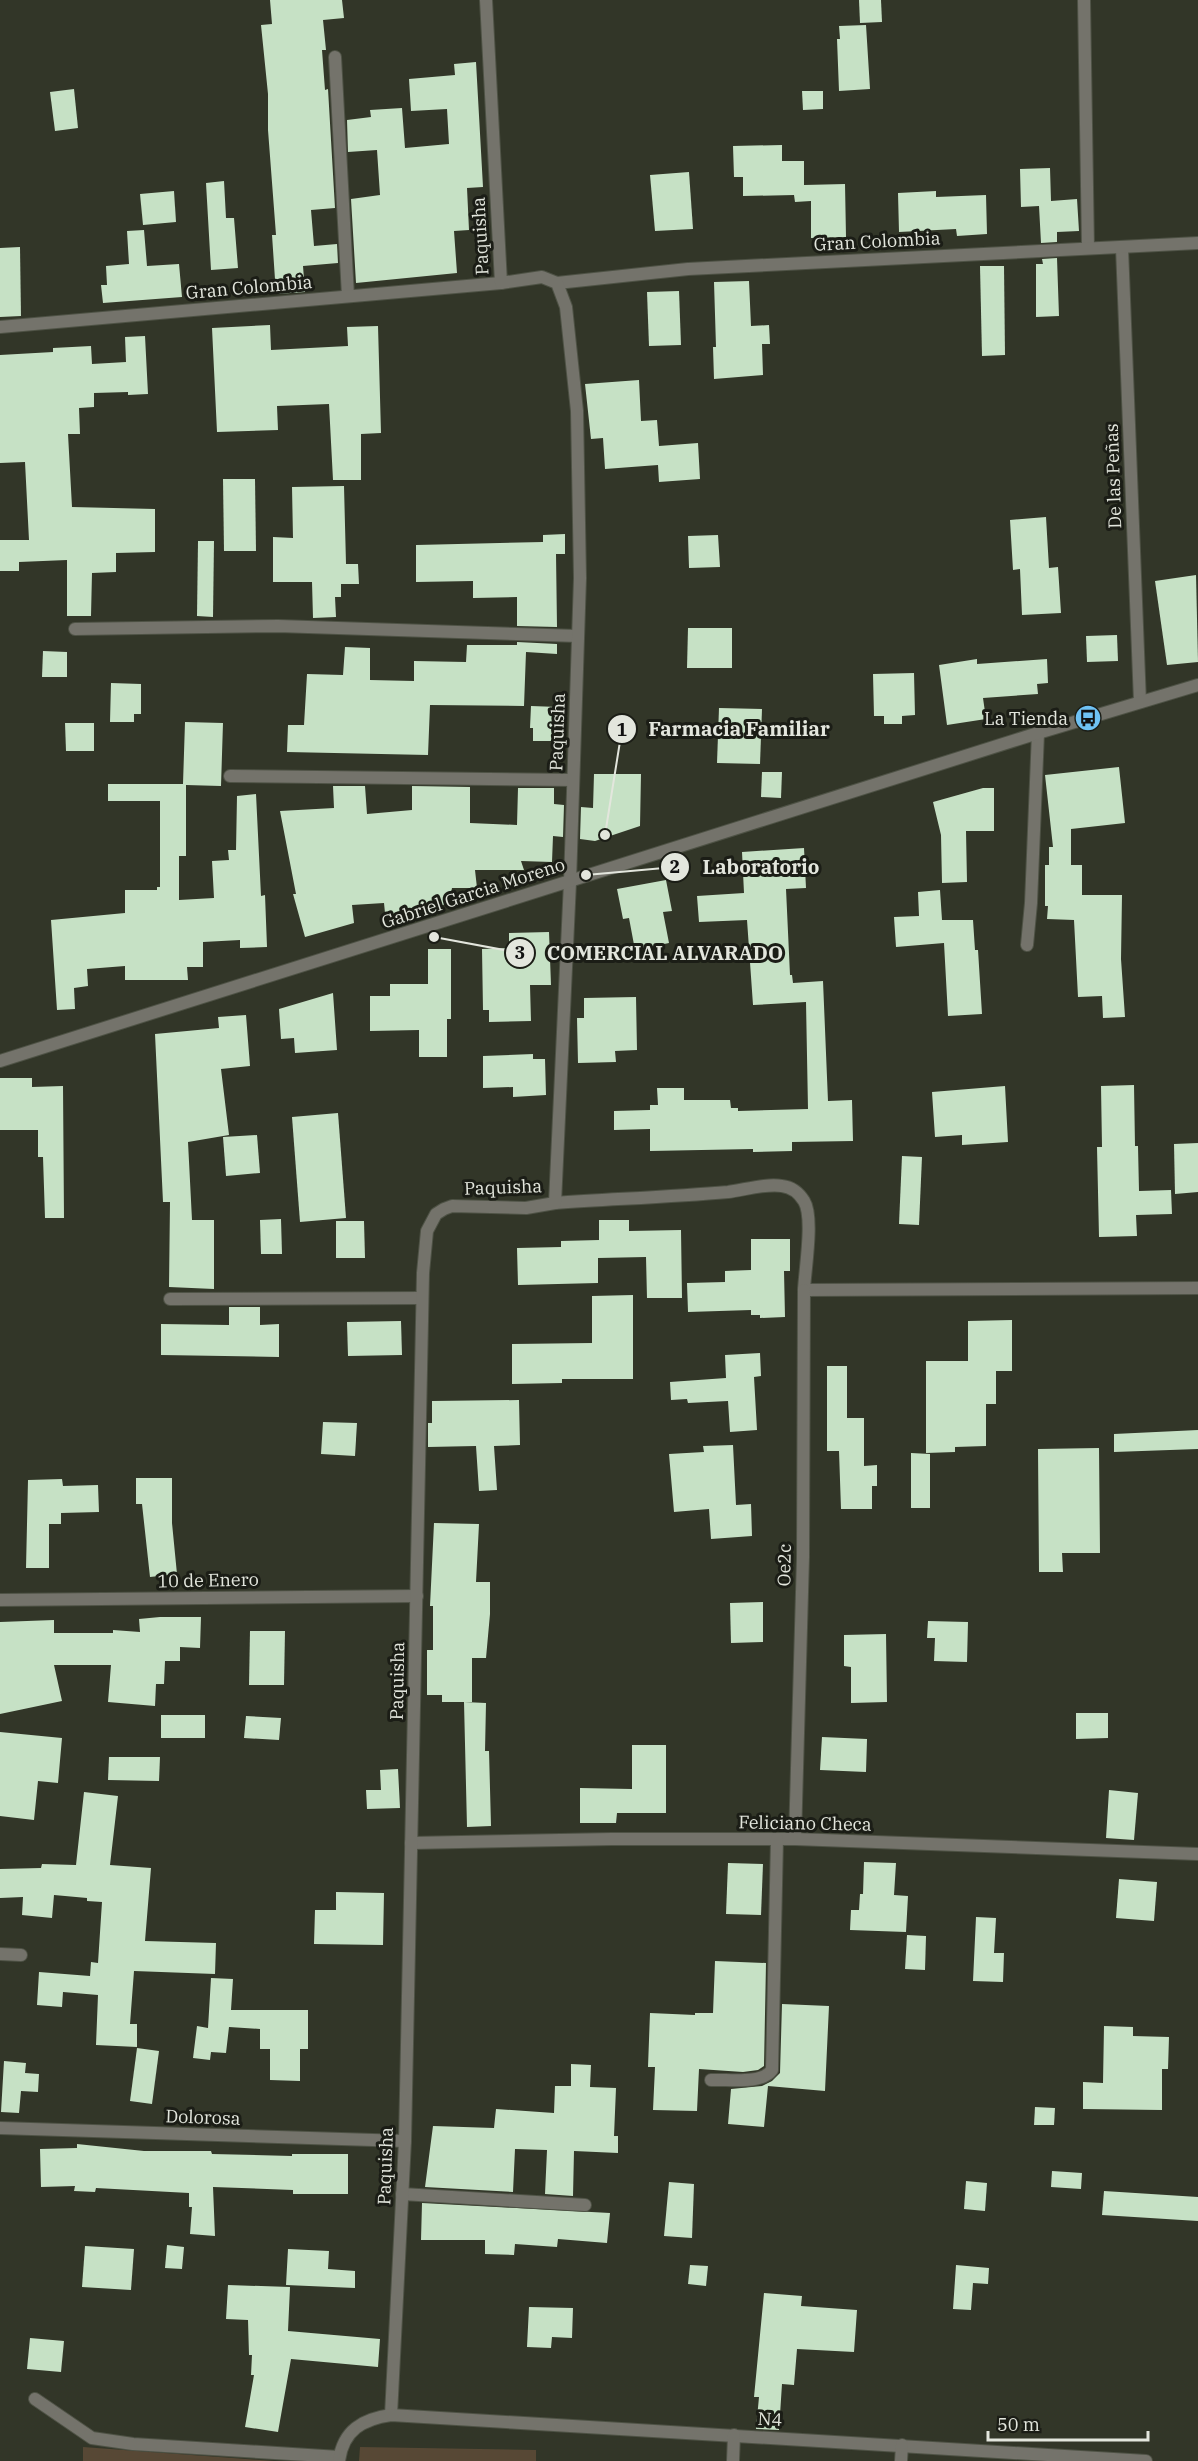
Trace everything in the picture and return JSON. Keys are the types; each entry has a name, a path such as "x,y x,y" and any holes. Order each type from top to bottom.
{"street":[{"name":"Paquisha","path":"391,2415 405,2141 422,1298 427,1231 436,1214 452,1206 526,1208 555,1203 570,882 580,578 577,411 566,307 558,283 542,277 501,283 486,0"},
{"path":"1084,0 1088,248"},
{"path":"335,57 348,296"},
{"name":"Gran Colombia","path":"558,283 688,269 1198,243"},
{"name":"De las Peñas","path":"1122,248 1140,702"},
{"name":"Gran Colombia","path":"0,327 501,283"},
{"path":"75,629 278,626 578,636"},
{"name":"Gabriel Garcia Moreno","path":"0,1061 1038,733 1198,685"},
{"path":"1027,945 1031,903 1038,733"},
{"path":"230,776 573,780"},
{"name":"Oe2c","path":"555,1203 729,1192 772,1185 784,1186 795,1191 809,1209 804,1290 803,1557 795,1839"},
{"path":"804,1290 1198,1288"},
{"path":"170,1299 422,1298"},
{"name":"10 de Enero","path":"0,1600 417,1596"},
{"name":"Feliciano Checa","path":"411,1843 612,1839 795,1839 1198,1854"},
{"path":"711,2080 759,2078 768,2075 772,2070 777,1839"},
{"path":"0,1954 21,1955"},
{"name":"Dolorosa","path":"0,2128 405,2141"},
{"path":"402,2194 585,2205"},
{"path":"34,2399 92,2438 133,2444 339,2459 348,2436 358,2425 372,2418 391,2415"},
{"name":"N4","path":"391,2415 1146,2461"},
{"path":"733,2461 734,2435"},
{"path":"901,2461 902,2445"}],"shaded area":[{"path":"83,2447 274,2461 83,2461"},
{"path":"360,2447 536,2450 536,2461 359,2461"}],"building":[{"path":"270,0 342,0 344,18 323,20 326,50 322,50 325,90 328,89 335,208 311,210 314,246 337,244 338,263 303,266 305,292 276,294 272,235 276,235 268,130 268,94 261,25 272,24"},
{"path":"859,0 881,0 882,22 860,23"},
{"path":"866,25 870,89 839,91 837,39 840,39 839,26"},
{"path":"476,62 483,187 467,188 469,230 454,231 457,273 356,283 351,199 380,195 377,150 348,152 347,120 371,117 370,110 402,108 405,148 449,144 447,109 411,111 409,79 455,75 454,64"},
{"path":"74,89 78,128 55,131 50,92"},
{"path":"802,91 823,91 823,109 803,110"},
{"path":"782,145 782,161 804,161 804,185 845,184 846,237 811,238 811,201 795,202 794,195 743,196 743,177 734,177 733,146"},
{"path":"1050,168 1051,201 1077,199 1079,231 1057,232 1057,242 1041,243 1039,206 1021,207 1020,169"},
{"path":"689,172 693,229 655,231 650,175"},
{"path":"224,181 226,218 234,218 238,268 211,270 206,183"},
{"path":"174,191 176,222 143,225 140,194"},
{"path":"936,191 936,197 986,195 987,234 957,236 956,229 899,232 898,193"},
{"path":"144,230 147,266 179,264 182,297 103,303 101,285 107,285 106,266 129,264 127,231"},
{"path":"20,247 21,316 0,317 0,248"},
{"path":"1057,258 1059,316 1036,317 1036,264 1043,264 1042,259"},
{"path":"980,266 1004,266 1005,355 982,356"},
{"path":"749,281 751,326 769,325 770,344 762,344 763,375 714,379 713,347 716,347 714,282"},
{"path":"679,291 681,345 649,346 647,292"},
{"path":"270,325 271,350 348,346 347,327 378,326 381,433 361,434 361,480 333,480 329,404 277,406 278,430 217,432 212,328"},
{"path":"145,336 148,394 94,393 94,407 79,408 80,434 68,434 72,507 155,509 155,552 116,553 116,572 92,573 91,616 67,616 67,560 19,562 19,571 0,571 0,540 29,540 25,462 0,463 0,355 53,352 53,348 91,346 92,364 126,362 125,337"},
{"path":"639,380 641,421 657,420 659,446 698,443 700,479 659,482 658,465 605,469 603,438 591,439 585,384"},
{"path":"223,479 255,479 256,551 224,551"},
{"path":"344,486 346,564 358,564 359,584 341,584 341,597 335,597 336,617 313,618 312,582 273,582 273,537 293,538 292,487"},
{"path":"1046,517 1049,568 1058,567 1061,613 1022,615 1020,569 1013,570 1010,520"},
{"path":"565,534 565,554 556,554 557,627 517,626 517,597 473,598 473,581 416,582 416,545 543,542 543,535"},
{"path":"718,535 720,567 689,568 688,536"},
{"path":"198,541 214,541 213,617 197,616"},
{"path":"1196,575 1198,662 1167,665 1155,581"},
{"path":"688,628 732,628 732,668 687,668"},
{"path":"1117,635 1118,661 1087,662 1086,636"},
{"path":"517,642 557,644 557,654 526,652 524,706 430,705 428,755 287,752 288,725 304,725 307,674 343,675 345,647 370,648 370,680 414,681 414,661 466,662 467,645 517,645"},
{"path":"43,651 67,652 67,677 42,677"},
{"path":"977,659 977,664 1047,659 1048,683 1037,684 1038,694 983,698 986,719 947,725 939,665"},
{"path":"914,673 915,715 902,716 902,724 884,724 884,716 874,716 873,674"},
{"path":"111,683 141,684 141,714 134,714 134,722 110,722"},
{"path":"531,706 558,707 557,741 533,741 533,728 530,728"},
{"path":"719,708 762,709 760,764 717,763"},
{"path":"185,722 223,723 221,786 186,785 186,856 179,856 179,900 214,898 212,861 229,860 228,850 236,850 237,796 256,794 261,896 265,895 267,947 240,948 240,940 203,942 203,967 187,967 188,980 125,980 125,966 87,969 88,986 74,988 75,1009 57,1010 51,920 125,913 125,890 157,890 157,887 160,887 160,801 108,801 108,784 183,784"},
{"path":"65,723 94,723 94,751 66,751"},
{"path":"1119,767 1125,823 1071,829 1071,865 1082,865 1082,895 1122,895 1121,959 1125,1017 1103,1018 1102,996 1078,997 1074,920 1047,919 1045,865 1049,865 1049,847 1053,847 1045,775"},
{"path":"762,772 782,772 781,798 761,797"},
{"path":"594,774 641,774 640,826 595,841 580,839 581,807 593,808"},
{"path":"333,786 365,786 367,814 412,810 412,786 470,787 470,823 517,825 518,788 554,788 554,804 564,805 563,837 553,836 552,862 521,861 524,870 475,870 477,888 452,888 449,903 386,923 384,903 352,905 354,923 305,937 293,894 296,894 280,811 334,808"},
{"path":"983,788 994,788 994,831 966,831 967,882 942,883 941,835 933,802"},
{"path":"804,848 806,888 786,889 790,975 792,975 793,983 823,981 828,1101 852,1100 853,1141 792,1142 792,1151 753,1152 753,1149 650,1151 650,1129 614,1130 614,1111 650,1110 650,1105 658,1105 657,1088 684,1088 684,1100 730,1100 731,1108 738,1108 738,1111 808,1109 806,1002 753,1005 747,920 699,922 697,896 744,893 742,852"},
{"path":"666,880 672,911 663,912 669,943 635,950 629,918 623,919 617,889"},
{"path":"940,890 942,920 973,920 975,950 978,950 982,1014 948,1016 944,943 896,947 894,917 919,916 918,892"},
{"path":"549,932 551,985 530,985 531,1021 489,1022 489,1010 483,1010 482,949 509,948 509,933"},
{"path":"428,949 451,949 451,1019 447,1019 447,1057 419,1057 419,1030 370,1031 370,996 390,996 390,984 428,984"},
{"path":"333,993 337,1050 295,1053 294,1038 281,1039 279,1009"},
{"path":"636,997 637,1050 615,1051 616,1062 578,1063 577,1018 584,1018 584,998"},
{"path":"246,1015 250,1066 221,1069 229,1135 188,1142 192,1220 214,1220 214,1289 169,1287 170,1202 163,1202 155,1034 219,1028 218,1017"},
{"path":"533,1054 533,1059 545,1059 546,1095 513,1097 513,1087 483,1088 483,1056"},
{"path":"0,1078 32,1078 32,1087 63,1086 64,1218 45,1218 43,1157 38,1157 38,1130 0,1130"},
{"path":"1134,1085 1135,1146 1138,1146 1139,1191 1171,1190 1172,1214 1136,1215 1137,1236 1099,1237 1097,1147 1102,1147 1101,1086"},
{"path":"1005,1086 1008,1142 962,1145 962,1135 935,1137 932,1092"},
{"path":"338,1113 346,1218 300,1222 292,1117"},
{"path":"257,1135 260,1173 226,1176 223,1137"},
{"path":"1198,1143 1198,1192 1175,1194 1174,1144"},
{"path":"902,1156 922,1157 919,1225 899,1224"},
{"path":"281,1219 282,1254 261,1254 260,1220"},
{"path":"599,1220 629,1220 629,1231 681,1230 682,1298 647,1298 646,1257 598,1258 598,1283 518,1285 517,1248 561,1247 561,1241 599,1240"},
{"path":"336,1221 364,1221 365,1258 336,1258"},
{"path":"751,1239 790,1239 790,1271 784,1271 785,1317 760,1318 760,1315 751,1315 751,1310 688,1312 687,1283 725,1282 725,1271 751,1270"},
{"path":"633,1295 633,1379 562,1379 562,1383 512,1384 512,1344 592,1343 592,1296"},
{"path":"229,1307 260,1307 260,1325 279,1324 279,1357 161,1355 161,1324 229,1325"},
{"path":"1012,1320 1012,1371 996,1371 996,1404 986,1404 986,1446 955,1447 955,1452 926,1453 926,1361 968,1361 968,1321"},
{"path":"401,1321 402,1355 348,1356 347,1322"},
{"path":"760,1353 761,1376 754,1377 757,1430 730,1432 728,1401 688,1403 687,1399 671,1400 670,1382 726,1378 725,1355"},
{"path":"827,1366 847,1366 847,1418 864,1418 864,1466 877,1465 877,1486 872,1486 872,1509 841,1509 839,1451 827,1451"},
{"path":"519,1400 520,1445 494,1446 497,1490 479,1491 476,1446 428,1447 428,1423 432,1423 432,1401"},
{"path":"323,1422 357,1423 355,1456 321,1454"},
{"path":"1198,1430 1198,1449 1114,1452 1114,1434"},
{"path":"733,1445 736,1505 751,1504 752,1536 711,1539 709,1509 674,1512 669,1454 704,1452 703,1446"},
{"path":"1099,1448 1100,1553 1062,1553 1063,1572 1039,1572 1038,1449"},
{"path":"911,1453 930,1454 930,1508 911,1508"},
{"path":"136,1478 172,1478 172,1523 177,1574 150,1577 142,1504 136,1504"},
{"path":"62,1479 63,1486 98,1485 99,1512 61,1513 61,1524 49,1524 49,1568 26,1568 28,1480"},
{"path":"434,1523 479,1524 476,1582 490,1582 490,1614 486,1658 472,1658 472,1702 442,1702 442,1695 427,1695 427,1650 433,1650 433,1606 430,1606"},
{"path":"763,1602 763,1642 731,1643 730,1603"},
{"path":"201,1617 200,1648 180,1647 180,1661 165,1661 164,1684 156,1684 155,1706 108,1702 111,1665 54,1665 62,1701 0,1714 0,1622 54,1620 54,1633 113,1633 113,1630 140,1632 139,1619"},
{"path":"928,1621 968,1622 967,1662 934,1661 935,1638 927,1638"},
{"path":"250,1631 285,1631 284,1685 249,1685"},
{"path":"886,1634 887,1702 851,1703 851,1667 844,1666 844,1635"},
{"path":"464,1702 486,1703 485,1751 489,1751 491,1826 467,1827"},
{"path":"1076,1713 1108,1713 1108,1738 1076,1739"},
{"path":"161,1715 205,1715 205,1738 161,1738"},
{"path":"246,1716 281,1718 279,1740 244,1738"},
{"path":"0,1732 62,1738 58,1783 38,1781 34,1820 0,1816"},
{"path":"822,1737 867,1739 866,1772 820,1770"},
{"path":"632,1745 666,1745 666,1813 617,1813 616,1823 580,1823 580,1788 632,1789"},
{"path":"109,1757 160,1757 159,1781 108,1780"},
{"path":"398,1769 400,1808 367,1809 366,1790 381,1790 380,1770"},
{"path":"1109,1790 1138,1793 1134,1840 1106,1838"},
{"path":"84,1792 118,1796 110,1865 151,1868 145,1941 216,1943 215,1974 134,1971 130,2024 137,2024 137,2047 96,2045 98,1995 63,1992 62,2007 37,2005 39,1972 90,1976 91,1962 98,1963 102,1902 54,1895 52,1918 22,1915 23,1897 0,1898 0,1869 41,1868 42,1864 76,1865"},
{"path":"864,1862 896,1863 894,1895 908,1896 906,1932 850,1930 851,1910 859,1910 860,1894 863,1894"},
{"path":"728,1863 763,1864 761,1915 726,1914"},
{"path":"1119,1879 1157,1882 1154,1921 1116,1918"},
{"path":"336,1892 384,1893 383,1945 314,1944 315,1910 336,1910"},
{"path":"976,1917 996,1918 994,1953 1004,1953 1003,1982 973,1981"},
{"path":"907,1935 926,1936 925,1970 905,1969"},
{"path":"715,1961 766,1963 764,2066 758,2070 743,2072 699,2069 697,2111 653,2110 655,2067 648,2067 650,2013 695,2015 695,2013 713,2013"},
{"path":"211,1978 233,1979 231,2010 308,2010 308,2049 300,2049 300,2081 270,2080 270,2049 260,2049 260,2029 229,2027 226,2053 211,2052 210,2060 193,2058 197,2026 208,2028"},
{"path":"782,2004 829,2006 825,2091 768,2086 764,2127 728,2124 731,2089 762,2086 772,2081 780,2073"},
{"path":"1104,2026 1133,2027 1133,2036 1169,2037 1168,2069 1162,2069 1162,2110 1083,2109 1083,2082 1103,2083"},
{"path":"137,2048 159,2051 152,2104 130,2101"},
{"path":"4,2061 26,2063 25,2073 39,2074 38,2092 21,2091 19,2113 1,2112"},
{"path":"571,2064 591,2065 590,2087 616,2088 614,2136 618,2136 618,2153 574,2151 573,2196 545,2194 547,2150 515,2149 513,2192 425,2187 433,2126 494,2128 496,2109 554,2113 555,2086 571,2086"},
{"path":"1035,2107 1055,2108 1054,2125 1034,2125"},
{"path":"77,2144 144,2151 211,2151 212,2154 292,2156 292,2154 348,2154 348,2194 293,2194 293,2190 213,2187 215,2236 190,2234 192,2207 189,2207 189,2193 96,2188 95,2192 74,2191 75,2186 41,2187 40,2149 77,2148"},
{"path":"1052,2171 1082,2173 1081,2189 1051,2187"},
{"path":"966,2181 987,2183 985,2211 964,2209"},
{"path":"669,2182 694,2184 692,2238 664,2236"},
{"path":"1104,2191 1198,2197 1198,2221 1102,2215"},
{"path":"422,2203 610,2213 607,2243 558,2239 557,2247 515,2244 514,2255 485,2254 485,2240 421,2240"},
{"path":"167,2245 184,2247 182,2269 165,2268"},
{"path":"85,2246 134,2249 131,2290 82,2287"},
{"path":"288,2249 329,2251 328,2269 355,2271 355,2288 286,2285"},
{"path":"690,2265 708,2266 706,2286 688,2284"},
{"path":"956,2265 989,2268 988,2284 973,2283 971,2310 953,2309"},
{"path":"228,2285 290,2287 288,2331 380,2339 378,2367 291,2359 278,2432 245,2427 254,2375 251,2375 252,2355 249,2355 248,2320 226,2319"},
{"path":"764,2293 802,2296 801,2306 857,2310 854,2352 797,2349 794,2385 782,2384 779,2430 756,2429 759,2397 754,2397"},
{"path":"529,2307 573,2308 572,2338 552,2337 551,2348 527,2347"},
{"path":"30,2338 64,2341 61,2372 27,2369"}],"place":[{"name":"La Tienda","path":"1088,718"},
{"name":"Farmacia Familiar","path":"605,835"},
{"name":"Laboratorio","path":"586,875"},
{"name":"COMERCIAL ALVARADO","path":"434,937"}]}
